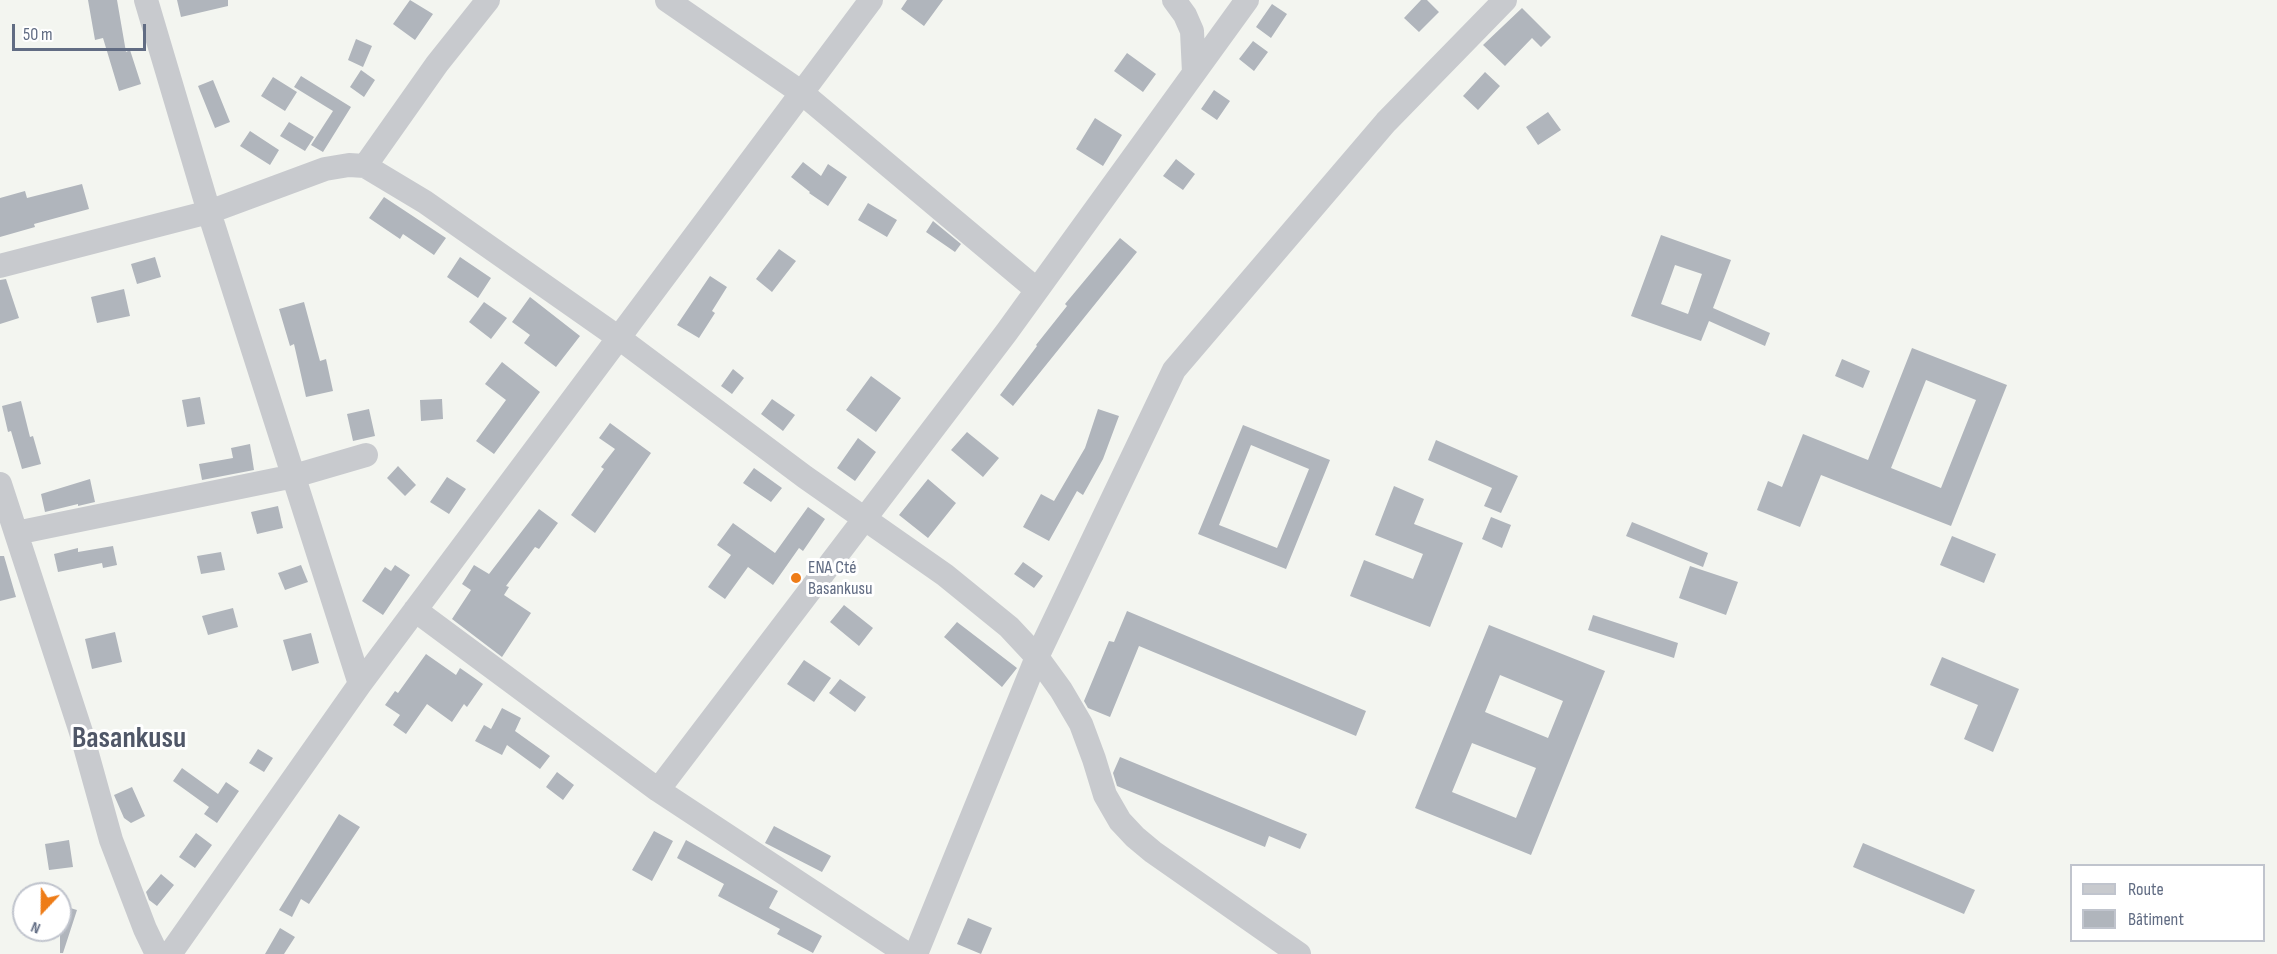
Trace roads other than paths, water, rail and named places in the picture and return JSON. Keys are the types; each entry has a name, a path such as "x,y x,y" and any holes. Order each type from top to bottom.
{"street":[{"path":"146,0 209,212 360,684"},
{"path":"668,0 802,93 1037,290"},
{"path":"170,954 360,684 871,0"},
{"path":"1174,0 1185,15 1192,31 1194,73"},
{"path":"658,790 866,519 1037,290 1247,0"},
{"path":"915,954 1037,657 1174,370 1386,122 1505,0"},
{"path":"365,166 477,3"},
{"path":"0,267 209,212 325,169 349,165 365,166 425,202 619,338 805,477 945,575 1009,627 1037,657 1061,690 1081,724 1095,759 1105,795 1128,829 1153,852 1299,954"},
{"path":"16,533 294,476 366,456"},
{"path":"0,484 81,732 111,840 144,929 157,954"},
{"path":"415,610 658,790 908,954"}],"place":[{"name":"ENA Cté Basankusu","path":"796,578"}],"district":[{"name":"Basankusu","path":"129,739"}]}
